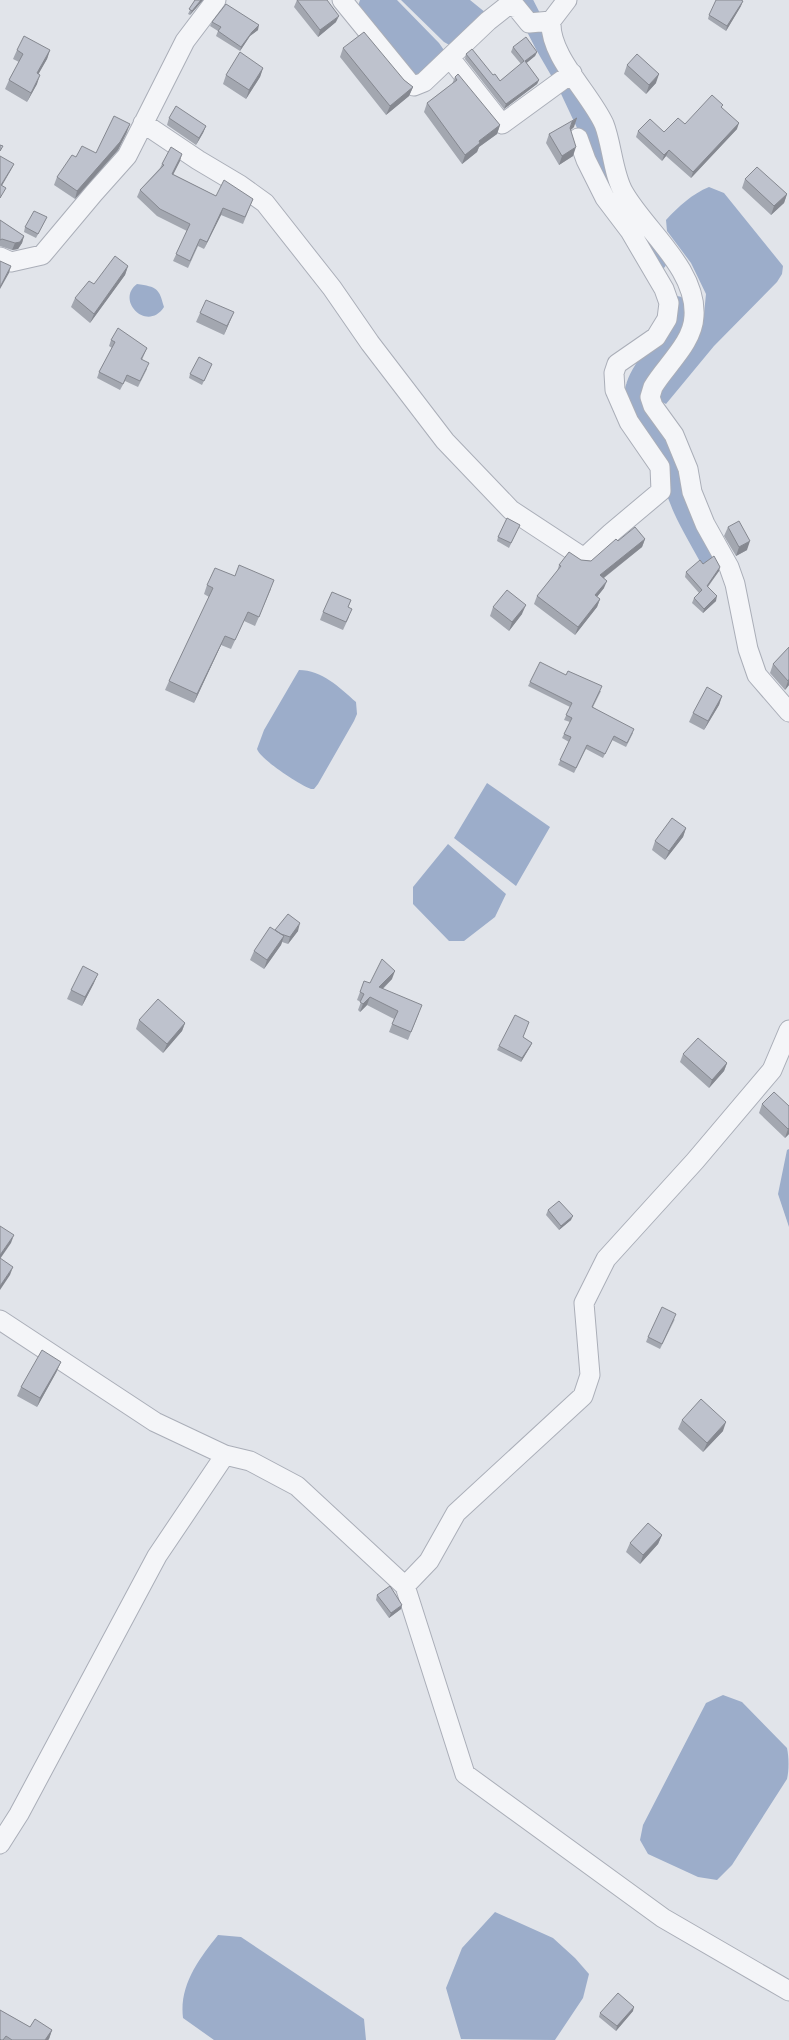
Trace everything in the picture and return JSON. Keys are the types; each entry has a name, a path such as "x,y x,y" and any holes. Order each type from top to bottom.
{"street":[{"path":"0,257 11,262 42,255 128,156 185,41 216,0"},
{"path":"342,0 405,78 414,86 424,82 507,6 516,7 529,23 551,21"},
{"path":"567,0 551,21 554,39 572,73 604,124 623,192 685,276 692,296 694,316 689,335 660,374 650,397 653,406 674,435 688,469 692,492 735,584 748,649 756,675 789,712"},
{"path":"450,58 502,124 572,73"},
{"path":"143,123 265,203 314,264 370,343 446,441 511,510 584,558 661,491 660,467 629,422 615,390 614,373 617,364 656,337 667,319 669,303 664,289 630,231 605,198 586,160 578,138"},
{"path":"406,1586 429,1561 456,1513 583,1396 590,1375 584,1303 606,1259 695,1161 772,1070 789,1030"},
{"path":"0,1320 154,1422 225,1455 250,1461 297,1486 406,1586 465,1774 663,1918 789,1991"},
{"path":"0,1844 19,1814 157,1556 225,1455"}],"water":[{"path":"360,0 397,0 439,43 446,53 418,79 358,6"},
{"path":"401,0 470,0 486,13 453,47 444,42"},
{"path":"709,187 724,193 783,266 782,274 777,282 714,346 666,404 660,401 660,391 693,342 704,314 706,294 691,263 667,231 666,220 686,201"},
{"path":"137,284 149,286 159,292 164,307 157,314 150,317 142,315 131,305 131,291"},
{"path":"299,670 323,676 337,685 356,702 357,714 354,721 314,789 306,787 281,772 260,754 257,749 264,730"},
{"path":"487,783 550,827 516,886 454,838"},
{"path":"448,844 506,894 495,917 464,941 449,941 413,904 413,887"},
{"path":"789,1149 789,1227 778,1194 787,1150"},
{"path":"723,1695 742,1702 787,1748 788,1768 787,1779 732,1865 717,1880 698,1877 648,1854 640,1840 643,1825 706,1703"},
{"path":"495,1912 553,1938 589,1974 583,1998 555,2040 461,2039 446,1988 462,1948"},
{"path":"218,1935 241,1937 364,2019 366,2040 214,2040 183,2018 183,2006 184,1994 192,1973"}],"building":[{"path":"195,0 201,0 192,11 189,9"},
{"path":"297,0 327,0 339,16 320,30"},
{"path":"716,0 743,1 727,26 709,15"},
{"path":"226,4 259,25 241,47 218,31 221,27 212,22"},
{"path":"364,32 404,80 413,87 390,106 343,48"},
{"path":"24,36 50,50 37,73 40,75 31,93 9,80 23,54 17,50"},
{"path":"526,37 537,52 525,61 539,80 506,104 466,54 472,49 500,81 524,61 513,47"},
{"path":"240,52 263,68 249,90 226,75"},
{"path":"637,54 659,74 649,85 627,65"},
{"path":"458,74 500,125 479,141 480,143 465,155 427,103 457,80 455,77"},
{"path":"712,95 723,105 721,107 739,123 693,172 669,150 664,155 638,131 650,119 664,132 678,118 685,124"},
{"path":"176,106 206,126 199,138 169,118"},
{"path":"114,116 130,124 120,142 77,191 57,177 72,155 76,157 82,146 96,153"},
{"path":"577,118 572,122 570,128 576,147 562,156 549,134"},
{"path":"171,147 182,154 172,174 216,196 224,180 253,199 245,217 223,208 207,242 200,239 190,261 176,254 190,224 160,209 140,190 164,165 162,164"},
{"path":"0,156 14,164 1,185 6,188 0,198"},
{"path":"757,167 787,194 774,206 745,179"},
{"path":"34,211 47,217 38,234 25,227"},
{"path":"0,220 24,236 20,242 0,240"},
{"path":"115,256 128,266 94,314 75,298 89,281 94,284"},
{"path":"0,261 11,266 0,287"},
{"path":"206,300 234,312 227,326 200,313"},
{"path":"118,328 147,348 141,359 149,363 140,381 127,375 123,384 99,372 115,342 111,340"},
{"path":"199,357 212,364 204,381 190,374"},
{"path":"507,518 520,525 511,543 498,537"},
{"path":"739,521 750,541 739,547 728,527"},
{"path":"635,527 645,539 600,575 607,581 595,595 600,599 578,627 537,596 561,566 559,565 569,552 581,560 591,561 616,539 618,541"},
{"path":"714,556 720,567 707,586 717,596 704,609 694,598 702,590 686,572 700,560 703,564"},
{"path":"239,565 274,580 259,617 248,612 235,640 225,636 197,694 169,681 213,588 207,585 215,568 235,576"},
{"path":"507,590 526,605 512,622 493,607"},
{"path":"332,592 351,600 348,607 352,609 346,622 323,612"},
{"path":"789,647 789,679 788,681 773,664"},
{"path":"540,662 566,675 568,671 602,686 592,707 634,729 627,743 614,736 605,754 587,745 576,768 560,760 571,737 564,734 572,718 566,715 572,703 530,682"},
{"path":"707,687 722,696 708,721 693,713"},
{"path":"672,818 686,828 669,851 655,841"},
{"path":"288,914 300,923 290,937 275,930"},
{"path":"270,927 284,936 267,960 254,951"},
{"path":"382,959 395,971 379,987 422,1005 411,1032 392,1024 398,1011 370,997 363,1004 360,1002 364,994 360,992 364,981 370,983"},
{"path":"83,966 98,974 85,997 71,990"},
{"path":"158,999 185,1023 167,1044 139,1020"},
{"path":"515,1015 529,1022 523,1037 532,1043 522,1058 499,1046"},
{"path":"698,1038 727,1063 712,1080 683,1054"},
{"path":"774,1092 789,1106 788,1129 762,1104"},
{"path":"559,1201 573,1216 561,1226 548,1210"},
{"path":"0,1226 14,1235 0,1255"},
{"path":"0,1258 13,1267 0,1286"},
{"path":"662,1307 676,1314 662,1344 648,1337"},
{"path":"42,1350 61,1362 40,1398 21,1387"},
{"path":"701,1399 726,1422 707,1443 682,1420"},
{"path":"648,1523 662,1535 643,1555 630,1543"},
{"path":"390,1586 402,1605 391,1613 377,1595"},
{"path":"618,1993 634,2007 617,2026 600,2013"},
{"path":"0,2010 30,2027 35,2019 52,2030 45,2040 12,2040 6,2036 1,2040"}],"waterway":[{"path":"522,0 567,83 597,147 608,178 639,226 657,261"},
{"path":"677,306 672,328 640,376 635,395 666,451 672,469 673,482 681,503 710,559"}]}
